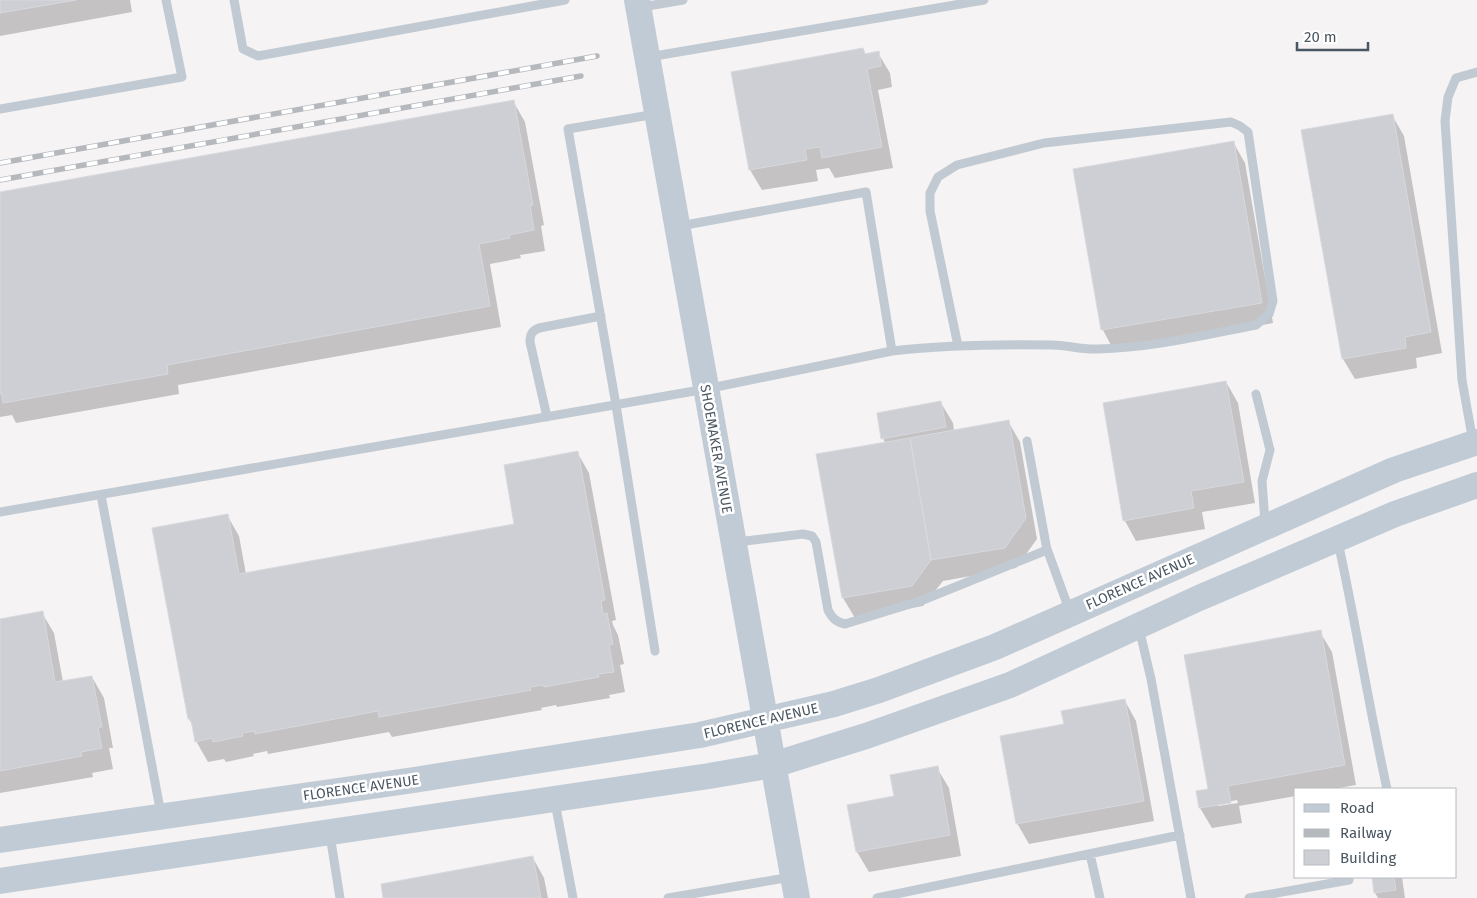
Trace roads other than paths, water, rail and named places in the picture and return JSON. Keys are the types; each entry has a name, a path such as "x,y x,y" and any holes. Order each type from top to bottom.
{"main road":[{"name":"SHOEMAKER AVENUE","path":"637,4 796,887"},
{"name":"FLORENCE AVENUE","path":"0,840 700,735 834,704 879,690 994,647 1394,470 1475,442"},
{"path":"0,881 773,765 866,736 1010,685 1139,626 1395,514 1477,485"},
{"path":"323,793 330,832"}],"lane":[{"path":"0,109 182,77 166,0"},
{"path":"234,0 243,49 258,56 565,0"},
{"path":"637,4 683,0"},
{"path":"647,57 984,0"},
{"path":"1475,442 1462,380 1444,121 1448,97 1456,78 1477,72"},
{"path":"655,651 616,405 568,129 657,114"},
{"path":"0,512 706,389 892,351 934,346 958,346 1054,345 1095,350 1135,347 1256,326 1269,314 1272,302 1248,132 1231,122 1044,143 957,165 938,177 930,193 930,210 958,346"},
{"path":"677,226 866,192 892,351"},
{"path":"547,417 530,336 539,328 601,316"},
{"path":"1256,394 1270,450 1262,481 1265,526"},
{"path":"1027,441 1047,549 1070,613"},
{"path":"101,494 161,817"},
{"path":"733,543 803,534 812,536 816,542 828,610 838,623 845,624 923,600 1047,549"},
{"path":"1337,539 1351,599 1374,732 1387,788"},
{"path":"1139,626 1147,659 1191,898"},
{"path":"554,799 573,898"},
{"path":"330,832 340,898"},
{"path":"877,898 1180,835"},
{"path":"1090,854 1100,898"},
{"path":"1249,898 1349,880 1349,878"},
{"path":"668,898 796,887"}],"railway":[{"path":"0,163 597,56"},
{"path":"0,180 581,76"}]}
